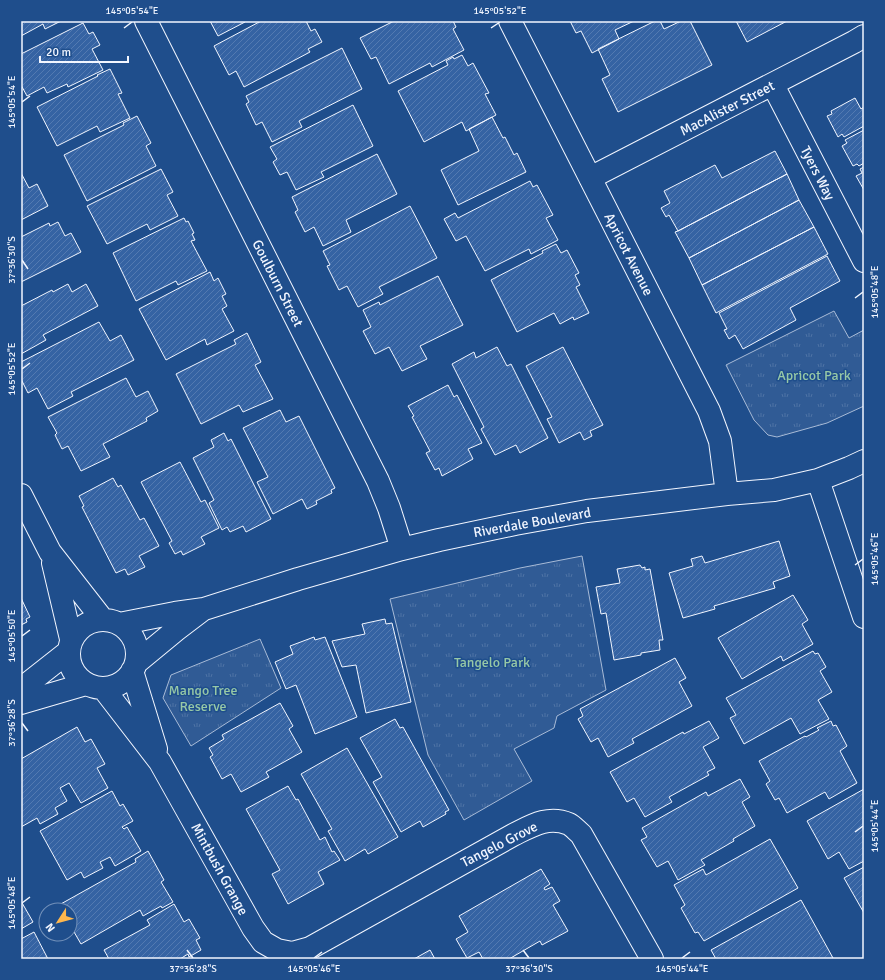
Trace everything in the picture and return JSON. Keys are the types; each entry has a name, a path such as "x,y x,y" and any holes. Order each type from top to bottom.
{"street":[{"name":"Goulburn Street","path":"146,21 378,481 389,508 402,549"},
{"name":"Apricot Avenue","path":"510,21 709,411 720,441 727,494"},
{"name":"MacAlister Street","path":"590,178 773,85 864,36"},
{"name":"Tyers Way","path":"773,85 864,261"},
{"name":"Riverdale Boulevard","path":"111,622 204,609 298,579 402,549 507,525 580,512 727,494 774,490 818,480 864,461"},
{"path":"818,480 864,617"},
{"path":"21,495 50,552 111,622 128,631 134,641 137,652 134,667 125,680 120,684 115,686 95,686 21,703"},
{"path":"50,552 70,646 70,662 73,671 78,678 95,686"},
{"name":"Riverdale Boulevard","path":"134,667 176,630 204,609"},
{"path":"21,690 70,646 77,631 93,621 111,622"},
{"name":"Mintbush Grange","path":"134,667 160,762"},
{"name":"Mintbush Grange","path":"95,686 160,762 252,928 263,942 292,956"},
{"name":"Tangelo Grove","path":"292,956 310,948 513,834 539,822 555,820 570,825 581,834 652,959"}],"green space":[{"name":"Apricot Park","path":"834,311 849,338 864,330 864,406 827,423 777,437 768,435 754,420 726,365"},
{"name":"Tangelo Park","path":"582,556 606,690 557,716 554,728 514,749 532,781 464,820 428,755 390,599 520,568"},
{"name":"Mango Tree Reserve","path":"260,639 281,688 191,746 163,698 171,675"}],"building":[{"path":"21,21 61,21 45,29 43,24 21,36"},
{"path":"210,21 245,21 245,22 218,36"},
{"path":"261,21 306,21 311,31 315,29 322,42 308,49 310,52 244,87 236,71 229,75 214,46"},
{"path":"394,21 453,21 456,27 453,29 464,50 432,67 430,63 389,84 376,57 371,59 360,38"},
{"path":"570,21 634,21 615,30 619,39 592,53 581,31 576,33"},
{"path":"655,21 660,21 664,29 681,21 690,21 712,65 618,112 602,79 610,75 598,49"},
{"path":"736,21 787,21 747,42"},
{"path":"83,23 89,34 93,32 100,45 92,49 103,70 68,87 67,84 47,93 44,87 27,96 21,85 21,54"},
{"path":"342,48 362,89 299,121 302,127 272,142 262,122 256,125 246,104 249,102 246,96"},
{"path":"462,55 468,66 473,63 489,93 485,94 496,115 466,131 462,122 424,142 398,91 448,65 446,61 453,57 454,59"},
{"path":"110,69 122,93 118,94 130,118 100,132 97,126 57,146 37,107"},
{"path":"855,98 861,109 864,107 864,126 844,137 842,134 838,137 827,116 832,114 831,111"},
{"path":"353,105 373,146 321,172 324,177 296,190 287,172 280,175 273,162 277,159 270,147"},
{"path":"137,116 151,143 146,146 156,166 87,201 64,155 124,125 123,123"},
{"path":"492,117 503,138 505,137 514,155 517,153 526,172 458,205 441,170 479,151 469,129"},
{"path":"864,130 864,163 859,166 857,164 853,166 842,146 847,143 845,140"},
{"path":"775,151 787,174 678,231 669,215 666,217 661,208 670,203 664,191 715,165 722,178"},
{"path":"377,154 397,194 346,220 351,232 323,246 314,227 305,232 295,212 298,210 292,197"},
{"path":"864,167 864,190 856,176 862,173 860,169"},
{"path":"161,169 173,192 167,195 178,216 150,230 147,224 107,244 87,206"},
{"path":"21,173 29,188 37,184 48,206 21,220"},
{"path":"787,174 799,200 689,258 675,232"},
{"path":"530,181 533,187 537,185 553,215 546,218 558,240 531,254 529,249 485,271 466,236 456,241 444,219 455,213 458,218"},
{"path":"799,200 814,227 702,285 689,258"},
{"path":"410,206 437,258 379,287 383,294 358,307 347,286 339,290 327,266 330,265 323,251"},
{"path":"184,218 186,222 188,221 194,233 192,234 195,240 191,241 207,271 178,285 176,281 136,301 113,253"},
{"path":"58,222 65,236 71,233 81,252 21,282 21,237 49,223 50,226"},
{"path":"814,227 828,254 716,313 702,285"},
{"path":"556,244 561,253 567,250 579,273 575,275 580,285 576,287 589,313 574,320 573,317 560,324 554,313 517,332 491,280 543,253 542,251"},
{"path":"827,256 840,281 790,308 796,320 743,349 735,335 729,339 724,330 727,329 719,313"},
{"path":"210,272 214,281 218,278 226,294 222,296 227,306 222,309 234,331 207,345 205,339 166,360 139,309"},
{"path":"438,276 463,325 420,346 427,359 402,371 389,347 375,354 363,331 371,327 363,310 379,302 380,305"},
{"path":"68,284 72,292 86,284 98,306 43,335 46,340 21,354 21,306 52,290 53,292"},
{"path":"99,322 110,341 121,335 134,360 71,392 73,396 48,409 37,388 28,393 21,379 21,362"},
{"path":"247,333 261,362 255,365 273,399 243,412 239,405 201,424 176,374 236,344 234,340"},
{"path":"497,347 507,366 511,364 548,438 520,453 516,445 495,455 481,429 484,427 452,364 474,352 476,358"},
{"path":"563,347 603,425 590,431 592,436 584,440 580,432 559,443 547,419 552,417 526,366"},
{"path":"126,378 136,397 148,391 158,411 146,418 147,421 103,444 110,457 81,471 68,446 62,449 55,435 57,433 48,417"},
{"path":"448,385 454,397 457,395 482,443 468,449 473,459 442,476 439,468 435,470 426,453 430,451 412,417 414,416 408,406"},
{"path":"280,410 286,422 299,416 335,488 331,490 332,493 316,501 317,504 307,509 302,499 273,514 257,482 268,477 243,428"},
{"path":"224,433 228,441 231,439 271,519 246,532 243,526 230,532 227,527 222,530 209,503 214,500 193,458 214,447 211,440"},
{"path":"180,462 201,502 205,500 219,528 201,537 205,544 183,555 181,551 175,554 169,543 172,541 141,482"},
{"path":"113,478 118,487 121,485 140,520 144,518 159,546 139,556 145,567 128,575 125,569 116,573 82,507 84,506 79,496"},
{"path":"779,541 790,576 773,582 775,588 714,606 715,609 683,618 669,573 693,566 691,559 702,556 705,563"},
{"path":"640,565 642,568 645,567 645,570 650,569 663,640 659,640 660,650 614,660 606,613 601,614 596,587 620,583 617,569"},
{"path":"793,595 808,620 802,624 813,644 783,661 781,656 742,679 718,638"},
{"path":"21,598 30,617 26,619 27,622 21,625"},
{"path":"385,619 386,624 392,623 411,702 366,713 356,665 342,667 332,641 365,634 362,624"},
{"path":"314,637 315,640 325,637 357,717 315,734 296,685 286,689 275,662 293,654 290,646"},
{"path":"813,651 815,654 818,653 826,667 820,671 832,692 818,700 829,719 800,734 791,718 744,744 730,718 736,715 726,698"},
{"path":"675,658 686,678 679,682 692,706 632,739 634,743 608,757 598,738 591,742 578,719 583,716 580,709"},
{"path":"280,703 293,726 289,729 302,752 266,772 269,777 241,792 231,774 222,779 210,757 213,755 209,748 224,739 222,735"},
{"path":"395,719 400,728 403,727 449,810 445,812 446,814 423,827 420,821 401,832 373,782 382,777 360,738"},
{"path":"709,721 719,738 703,747 715,768 707,772 709,775 669,797 672,802 645,817 634,798 627,802 610,772 683,732 684,734"},
{"path":"831,721 833,726 836,725 847,746 840,751 857,783 829,799 825,792 787,813 779,798 775,800 766,784 770,781 759,761 819,730 817,728"},
{"path":"77,727 85,742 91,739 105,764 97,768 108,788 81,803 69,783 60,788 67,801 55,808 58,814 40,824 37,818 21,827 21,759"},
{"path":"347,748 398,837 368,854 365,849 345,861 328,831 332,829 301,774"},
{"path":"740,779 750,797 742,802 755,826 733,839 734,841 701,860 705,865 678,880 668,861 657,867 641,840 647,837 642,828 706,792 708,796"},
{"path":"288,786 296,800 298,799 320,840 325,837 332,852 334,851 340,860 318,872 324,884 288,904 272,874 280,870 246,809"},
{"path":"864,789 864,861 849,869 839,852 828,859 807,821"},
{"path":"112,791 120,806 123,804 133,821 122,827 124,829 127,827 141,851 115,866 110,857 100,862 103,868 84,878 81,872 67,880 40,831"},
{"path":"770,839 798,888 704,941 698,932 695,933 681,908 685,905 674,885 703,869 706,875"},
{"path":"148,851 164,880 161,882 173,902 162,908 161,906 143,916 140,910 81,944 78,939 78,902 64,902 136,862 135,859"},
{"path":"864,867 864,913 844,878"},
{"path":"541,869 550,884 544,888 545,890 552,887 560,901 553,905 568,931 542,945 540,941 509,959 483,959 479,952 467,958 456,939 468,932 459,916"},
{"path":"801,900 833,958 832,959 716,959 711,950"},
{"path":"21,901 33,922 21,929"},
{"path":"174,904 184,922 189,919 200,938 196,940 201,950 189,957 188,954 180,959 109,959 104,950 150,925 147,920"},
{"path":"34,932 48,959 21,959 21,939"},
{"path":"430,950 435,959 414,959"}]}
